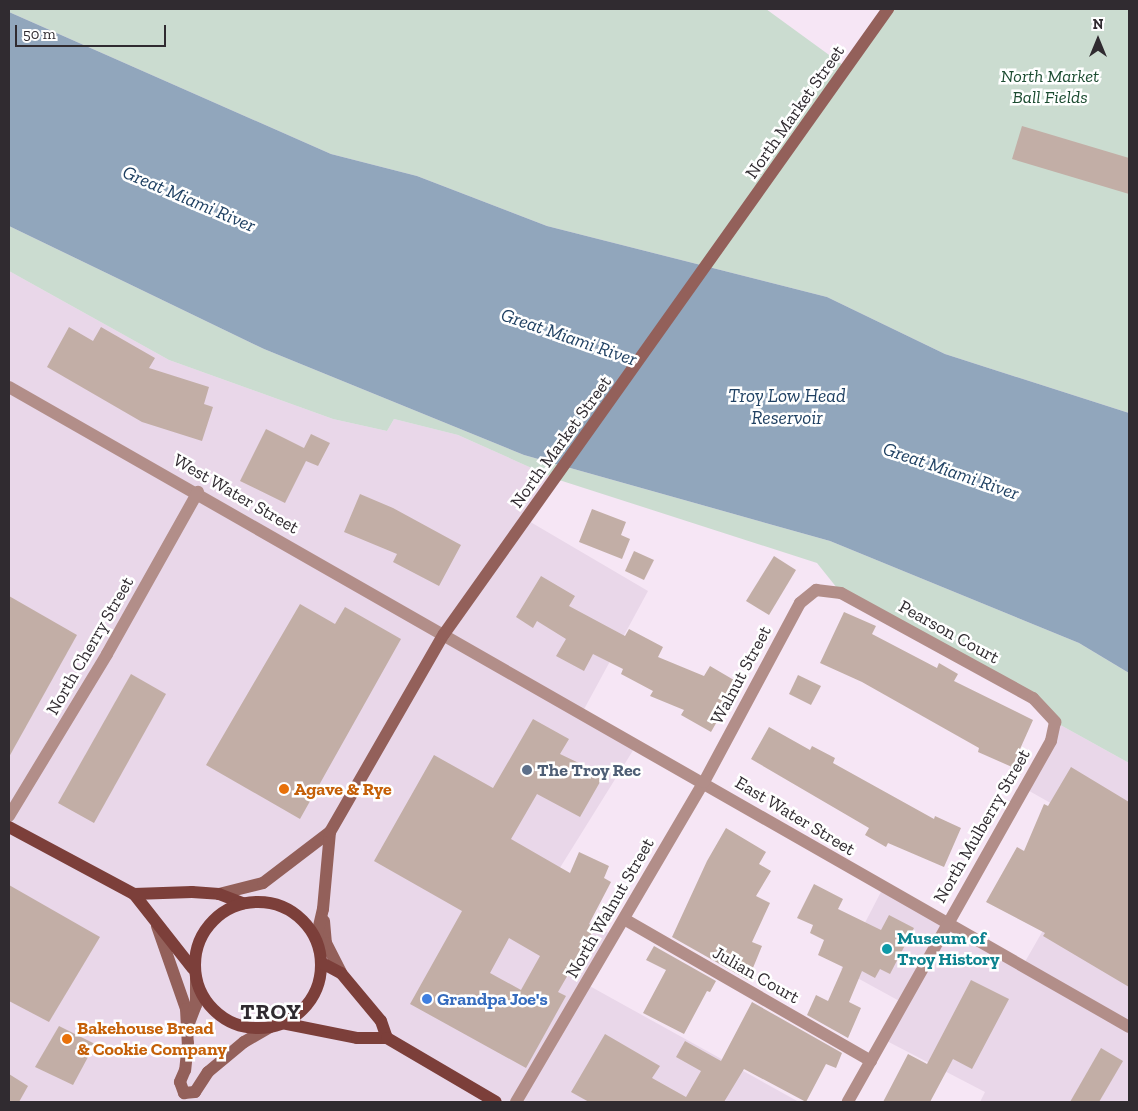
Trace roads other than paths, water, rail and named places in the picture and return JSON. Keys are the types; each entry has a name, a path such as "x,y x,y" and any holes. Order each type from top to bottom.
{"main road":[{"name":"North Market Street","path":"330,832 444,634 888,9"},
{"path":"9,827 134,894 195,974 210,1007 227,1021 248,1028 276,1025 357,1038 387,1038 496,1102"},
{"path":"188,1027 196,1004 195,974 198,943 212,920 245,902 263,883 330,832"},
{"path":"316,939 323,909 330,832"},
{"path":"134,894 219,894 263,883"},
{"path":"155,920 177,977 186,1009 188,1027 185,1070 180,1082 182,1098 195,1092 208,1072 244,1042 302,1011 320,981 322,963 316,939 304,922 288,909 268,902 245,902 219,894"},
{"path":"323,909 326,943 341,973 381,1021 387,1038"},
{"path":"322,963 341,973"}],"street":[{"name":"West Water Street","path":"9,387 198,492 444,634"},
{"name":"North Cherry Street","path":"9,816 107,654 198,492"},
{"name":"Pearson Court","path":"816,590 841,593 1033,698 1055,722"},
{"name":"Walnut Street","path":"704,782 800,603 816,590"},
{"name":"East Water Street","path":"444,634 704,782 946,925 1129,1027"},
{"name":"North Mulberry Street","path":"848,1102 1050,741 1055,722"},
{"name":"North Walnut Street","path":"516,1102 704,782"},
{"name":"Julian Court","path":"624,919 871,1061"}],"water":[{"name":"Troy Low Head Reservoir","path":"9,12 331,154 417,176 547,226 827,297 945,354 1129,413 1129,673 1079,643 830,541 524,455 264,349 9,226"}],"place":[{"name":"The Troy Rec","path":"527,770"},
{"name":"Agave & Rye","path":"284,789"},
{"name":"Museum of Troy History","path":"887,949"},
{"name":"Grandpa Joe's","path":"427,999"},
{"name":"Bakehouse Bread & Cookie Company","path":"67,1039"}],"district":[{"name":"TROY","path":"271,1012"}],"park label":[{"name":"North Market Ball Fields","path":"1050,87"}],"water label":[{"name":"Great Miami River","path":"189,199"},
{"name":"Great Miami River","path":"569,337"},
{"name":"Great Miami River","path":"951,471"}]}
